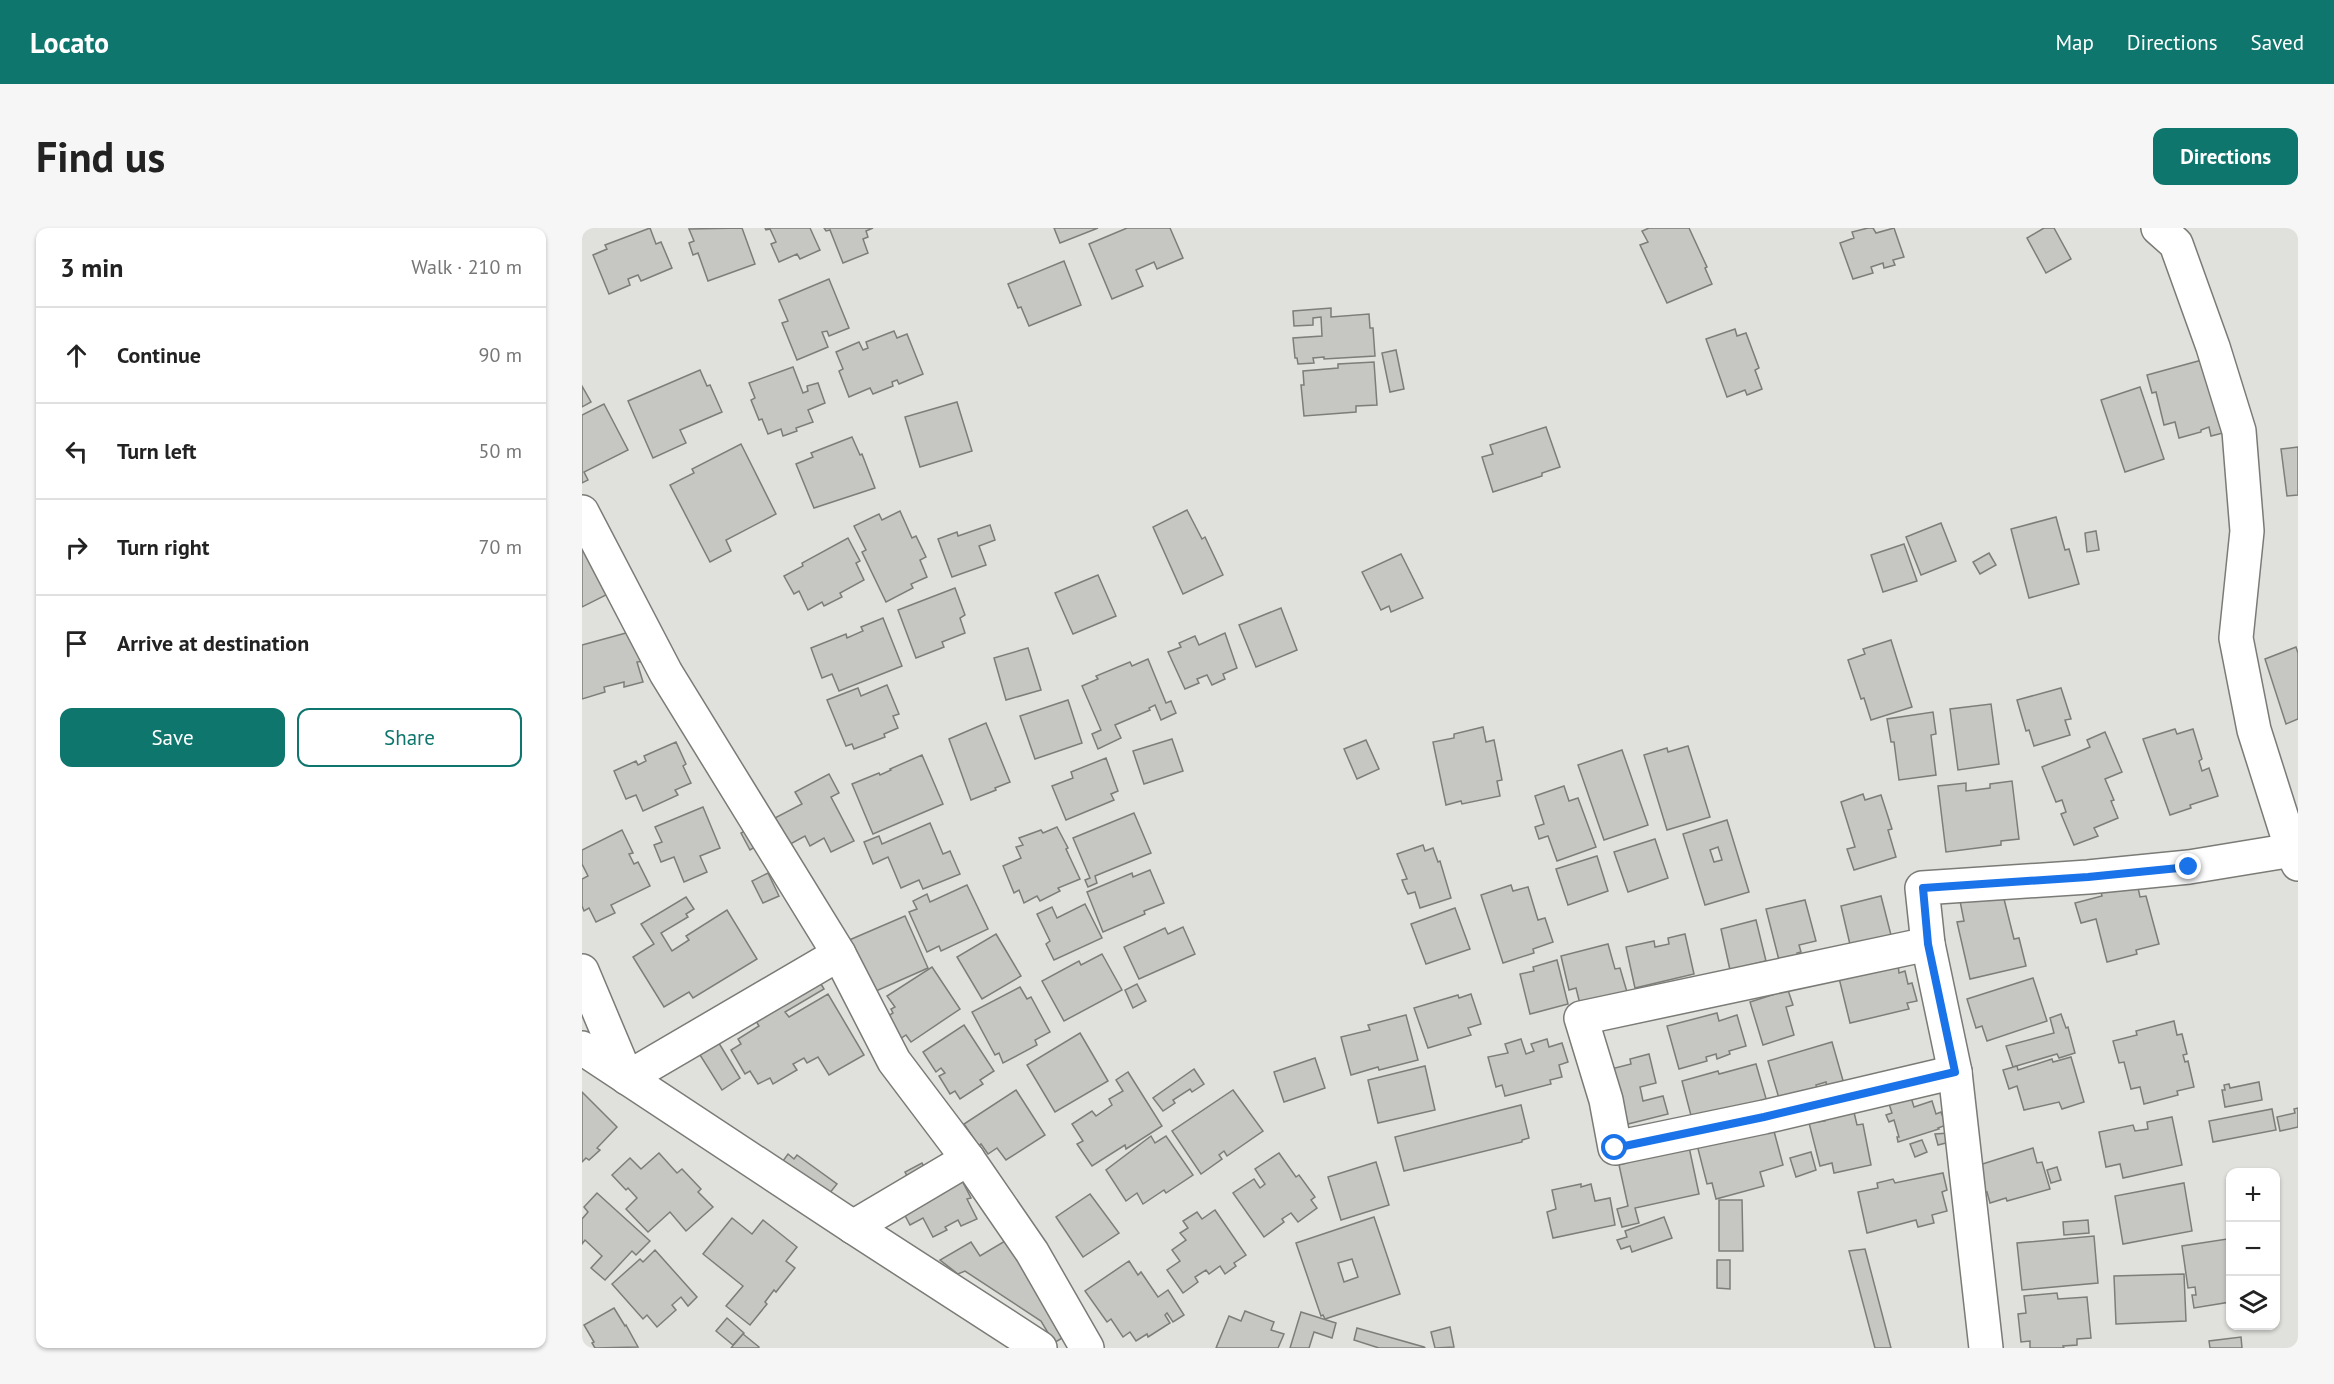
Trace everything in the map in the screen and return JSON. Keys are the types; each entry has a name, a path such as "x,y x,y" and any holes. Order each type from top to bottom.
{"street":[{"path":"1986,1348 1955,1072 1928,944 1923,888 2088,877 2295,857 2254,730 2236,638 2247,531 2239,432 2214,347 2176,244 2158,228"},
{"path":"582,512 666,673 839,954 894,1061 968,1158 1032,1252 1087,1348"},
{"path":"1928,944 1581,1018 1606,1100 1615,1148 1764,1117 1955,1072"},
{"path":"627,1078 839,954"},
{"path":"582,971 627,1078"},
{"path":"582,1048 1040,1348"},
{"path":"853,1227 968,1158"}],"building":[{"path":"650,228 656,244 661,242 672,268 641,281 638,275 628,279 630,285 609,294 593,255 607,249 605,245"},
{"path":"742,228 755,264 708,281 698,253 693,255 689,243 694,241 689,229"},
{"path":"765,228 810,228 820,250 800,259 797,254 779,262 771,244 776,242 770,229"},
{"path":"824,228 873,228 866,231 868,237 863,239 868,253 843,263 830,230 826,231"},
{"path":"1054,228 1098,228 1060,243"},
{"path":"1127,228 1170,228 1183,258 1157,269 1154,262 1136,270 1143,286 1112,299 1089,244"},
{"path":"1649,228 1689,228 1707,267 1705,268 1712,284 1667,303 1640,245 1648,242 1642,231"},
{"path":"1873,228 1876,233 1894,228 1904,257 1893,260 1895,265 1884,268 1883,263 1871,267 1873,273 1853,279 1840,243 1854,238 1852,232"},
{"path":"2044,228 2054,228 2071,259 2046,273 2027,238"},
{"path":"1064,261 1081,305 1029,326 1008,284"},
{"path":"829,279 849,328 829,336 827,331 822,332 828,347 797,360 782,323 788,321 779,300"},
{"path":"1331,308 1331,317 1369,314 1370,328 1373,328 1375,356 1313,358 1314,363 1298,364 1295,358 1293,338 1322,336 1321,317 1313,318 1313,325 1294,326 1293,311"},
{"path":"1735,329 1737,336 1746,333 1759,368 1755,370 1762,389 1747,395 1745,390 1727,397 1706,339"},
{"path":"894,331 897,338 907,334 923,374 899,384 897,380 892,382 893,386 873,394 870,388 849,397 839,371 843,369 836,352 859,342 863,350 868,348 866,342"},
{"path":"1396,350 1404,389 1390,392 1382,353"},
{"path":"2202,360 2223,433 2211,436 2209,427 2201,432 2179,438 2175,422 2164,425 2156,392 2152,393 2147,375"},
{"path":"1374,362 1377,405 1356,406 1356,412 1304,416 1301,385 1304,385 1303,371 1338,368 1338,364"},
{"path":"793,367 803,393 808,391 807,386 818,383 825,403 808,410 813,422 796,428 797,431 783,436 781,429 768,434 751,400 755,398 749,383"},
{"path":"700,370 707,386 710,385 722,412 680,430 686,443 653,458 628,401"},
{"path":"582,386 591,402 582,407"},
{"path":"2140,387 2164,459 2125,472 2101,400"},
{"path":"957,402 972,451 920,467 905,417"},
{"path":"604,404 628,450 584,472 588,480 582,483 582,415"},
{"path":"1546,427 1560,467 1542,473 1542,476 1493,492 1482,457 1493,454 1490,445"},
{"path":"852,437 860,455 862,454 875,488 814,508 796,464 813,457 811,453"},
{"path":"741,444 776,514 726,540 731,551 710,562 670,485 694,473 692,469"},
{"path":"2298,447 2298,495 2287,496 2281,449"},
{"path":"1187,510 1202,539 1205,537 1223,575 1183,594 1153,527"},
{"path":"900,511 912,538 916,536 926,557 920,560 927,577 911,584 913,588 886,602 862,552 866,550 854,526 879,514 882,520"},
{"path":"2056,517 2065,550 2069,549 2079,584 2029,598 2011,529"},
{"path":"1941,523 1956,561 1921,575 1906,537"},
{"path":"990,525 995,540 979,546 986,565 952,577 938,539 957,532 958,536"},
{"path":"2096,531 2099,550 2087,552 2085,533"},
{"path":"582,537 608,594 582,607"},
{"path":"848,538 860,561 856,563 864,580 840,593 842,597 824,606 822,602 808,610 799,591 794,594 784,576 803,566 802,563"},
{"path":"1904,544 1917,581 1883,592 1871,555"},
{"path":"1989,553 1996,565 1980,574 1973,562"},
{"path":"1401,554 1423,598 1391,612 1389,606 1381,610 1362,572"},
{"path":"1098,575 1116,616 1073,634 1055,593"},
{"path":"955,588 965,615 960,618 965,633 942,642 944,647 916,658 898,610"},
{"path":"1281,608 1297,650 1256,667 1239,625"},
{"path":"883,618 902,666 839,691 832,674 822,678 811,648 846,634 847,638 863,631 861,627"},
{"path":"637,630 644,661 637,662 643,682 624,687 624,682 604,687 605,692 582,699 582,645"},
{"path":"1225,633 1237,668 1223,674 1225,679 1212,685 1207,675 1197,679 1199,683 1185,689 1168,652 1181,647 1179,643 1195,636 1199,645"},
{"path":"1891,640 1912,707 1871,720 1864,698 1861,699 1848,660 1865,654 1863,649"},
{"path":"2296,647 2298,653 2298,719 2286,724 2265,659"},
{"path":"1028,648 1041,690 1006,700 994,658"},
{"path":"1148,659 1166,703 1171,701 1176,713 1161,720 1155,705 1149,708 1150,710 1115,725 1121,738 1098,749 1092,734 1101,730 1082,686 1098,679 1096,676 1130,662 1132,666"},
{"path":"887,685 899,714 893,716 898,728 884,734 885,737 854,749 852,744 846,746 827,700 858,688 861,696"},
{"path":"2061,688 2071,719 2065,720 2070,735 2034,746 2029,730 2026,731 2017,700"},
{"path":"1068,700 1082,743 1035,759 1020,716"},
{"path":"1991,704 1999,764 1958,770 1950,709"},
{"path":"1933,712 1936,734 1931,735 1936,775 1899,780 1894,742 1891,742 1887,719"},
{"path":"986,723 1010,782 971,800 949,739"},
{"path":"1483,727 1486,742 1494,740 1502,780 1497,781 1500,796 1446,805 1433,742 1454,738 1454,734"},
{"path":"2175,729 2177,734 2193,729 2202,759 2199,761 2202,771 2209,768 2218,796 2190,805 2191,808 2170,815 2143,739"},
{"path":"2105,732 2122,772 2105,779 2114,800 2111,801 2118,818 2094,828 2098,836 2074,845 2061,814 2066,812 2062,800 2056,802 2042,767 2090,747 2087,740"},
{"path":"1172,739 1183,771 1144,784 1133,751"},
{"path":"1366,740 1379,769 1357,779 1344,749"},
{"path":"676,742 686,764 683,766 691,783 675,790 678,795 643,811 636,795 626,799 614,771 636,761 638,765 646,761 644,756"},
{"path":"1688,746 1710,817 1667,830 1644,755 1667,748 1668,752"},
{"path":"1622,750 1648,825 1604,840 1578,765"},
{"path":"922,755 943,804 873,834 852,784 879,773 880,775"},
{"path":"1106,758 1118,791 1111,794 1114,800 1066,820 1052,786 1073,778 1071,772"},
{"path":"829,774 839,793 831,797 854,841 831,852 824,838 810,846 805,836 783,848 769,821 802,804 795,792"},
{"path":"2012,781 2019,839 2001,841 2001,845 1946,852 1938,786 1966,783 1966,791 1990,788 1990,784"},
{"path":"1564,786 1569,801 1578,798 1596,847 1557,861 1548,836 1539,839 1535,827 1544,824 1535,796"},
{"path":"1863,794 1865,800 1881,795 1892,829 1888,830 1896,857 1854,870 1847,849 1855,847 1841,802"},
{"path":"703,807 720,848 700,856 707,872 684,882 674,857 661,862 654,845 662,842 655,827"},
{"path":"1134,813 1151,853 1095,876 1097,883 1088,887 1085,880 1090,878 1073,838"},
{"path":"1727,820 1749,892 1705,905 1683,834","holes":["1718,847 1722,860 1714,862 1710,850"]},
{"path":"930,823 943,854 950,851 960,874 923,889 919,880 901,888 888,857 873,864 864,842 879,836 882,844"},
{"path":"752,827 760,844 750,850 741,833"},
{"path":"1057,827 1080,879 1058,888 1060,891 1040,901 1037,896 1024,903 1019,890 1014,893 1003,866 1021,858 1016,847 1023,845 1019,838 1041,830 1043,833"},
{"path":"622,830 633,853 629,854 634,864 638,862 650,886 611,905 615,913 596,922 589,908 584,911 582,906 582,879 588,876 582,864 582,850"},
{"path":"1655,839 1668,878 1628,892 1614,852"},
{"path":"1423,845 1425,851 1433,848 1438,862 1440,861 1451,898 1420,908 1415,892 1408,894 1405,888 1402,880 1407,879 1397,854"},
{"path":"1597,856 1608,891 1568,905 1556,869"},
{"path":"1150,870 1164,903 1103,932 1087,892 1132,873 1133,877"},
{"path":"768,873 779,896 763,903 752,881"},
{"path":"2137,883 2140,897 2146,896 2159,944 2136,950 2137,954 2107,962 2096,919 2081,923 2075,903 2102,896 2101,892"},
{"path":"967,885 988,929 941,951 939,946 927,952 909,912 917,909 913,901 927,894 930,902"},
{"path":"1511,885 1513,891 1528,887 1538,920 1545,918 1553,942 1533,949 1534,953 1503,963 1481,895"},
{"path":"2002,891 2014,939 2019,938 2026,966 1970,979 1957,922 1964,921 1960,901"},
{"path":"1881,896 1893,943 1852,953 1841,906"},
{"path":"686,897 694,909 686,914 688,917 661,933 672,951 689,940 686,936 727,910 757,959 693,998 689,992 664,1007 633,957 654,944 641,924"},
{"path":"1805,900 1816,941 1799,945 1801,952 1797,953 1798,960 1780,964 1766,909"},
{"path":"1085,904 1102,938 1054,960 1046,944 1050,941 1037,914 1052,907 1057,918"},
{"path":"1455,908 1470,949 1426,964 1411,924"},
{"path":"905,916 928,968 867,995 847,941"},
{"path":"1756,920 1766,961 1730,970 1721,929"},
{"path":"1183,927 1195,954 1139,979 1124,947 1165,928 1168,934"},
{"path":"996,934 1021,976 982,999 957,957"},
{"path":"1685,934 1694,974 1635,988 1626,947 1654,941 1655,947 1669,944 1668,938"},
{"path":"1608,944 1615,969 1620,968 1627,992 1580,1004 1576,988 1569,990 1561,956"},
{"path":"1102,954 1122,990 1064,1021 1042,981 1079,961 1081,965"},
{"path":"1557,960 1568,1004 1530,1014 1520,974 1534,971 1533,967"},
{"path":"1898,964 1899,973 1905,971 1908,984 1912,983 1917,1001 1907,1003 1909,1009 1850,1023 1839,978"},
{"path":"932,967 960,1009 911,1042 906,1035 897,1041 882,1020 893,1013 891,1009 895,1007 887,996"},
{"path":"2033,978 2047,1021 1987,1041 1982,1026 1976,1028 1967,999"},
{"path":"821,984 824,989 785,1012 789,1017 828,994 864,1055 829,1075 818,1057 807,1063 804,1058 793,1064 797,1070 773,1084 770,1078 758,1084 750,1071 745,1074 731,1050 741,1044 738,1039 759,1026 750,1011"},
{"path":"1137,984 1146,1001 1133,1008 1125,990"},
{"path":"1020,987 1027,999 1031,997 1050,1032 1035,1040 1037,1045 1003,1063 999,1053 995,1055 972,1012"},
{"path":"1788,990 1793,1005 1786,1007 1794,1035 1763,1045 1750,1002"},
{"path":"1471,994 1481,1024 1468,1028 1471,1035 1428,1048 1414,1008 1458,995 1459,998"},
{"path":"1717,1013 1719,1021 1737,1015 1746,1046 1729,1051 1730,1054 1717,1059 1716,1054 1706,1057 1707,1061 1679,1069 1667,1026"},
{"path":"2061,1014 2066,1028 2068,1027 2075,1053 2059,1058 2057,1054 2013,1067 2006,1046 2054,1033 2050,1018"},
{"path":"1406,1015 1418,1060 1379,1070 1378,1067 1351,1075 1341,1037 1370,1030 1368,1025"},
{"path":"2174,1021 2177,1035 2182,1034 2187,1054 2183,1055 2185,1062 2188,1061 2194,1087 2177,1091 2178,1095 2144,1104 2140,1087 2131,1089 2124,1062 2119,1063 2113,1041 2137,1035 2136,1031"},
{"path":"964,1025 994,1071 980,1080 983,1084 960,1099 955,1091 950,1094 939,1076 945,1073 941,1068 936,1072 923,1052"},
{"path":"1080,1033 1108,1081 1055,1112 1027,1065"},
{"path":"714,1035 740,1078 722,1090 695,1047"},
{"path":"1521,1039 1526,1054 1534,1051 1531,1044 1547,1039 1549,1047 1562,1043 1568,1062 1559,1065 1562,1077 1550,1080 1551,1084 1505,1096 1502,1085 1496,1087 1488,1057 1508,1053 1505,1044"},
{"path":"1832,1042 1844,1084 1827,1089 1826,1082 1816,1085 1819,1094 1781,1105 1768,1061"},
{"path":"1649,1054 1656,1083 1640,1087 1643,1101 1663,1096 1668,1114 1620,1126 1607,1070 1631,1064 1630,1059"},
{"path":"2071,1057 2084,1102 2062,1109 2059,1102 2024,1110 2017,1086 2009,1089 2003,1070 2017,1066 2018,1070 2052,1059 2053,1062"},
{"path":"1315,1058 1325,1088 1284,1102 1274,1072"},
{"path":"1756,1064 1767,1102 1694,1127 1682,1081"},
{"path":"1425,1066 1435,1110 1378,1123 1368,1080"},
{"path":"1194,1069 1204,1084 1192,1092 1190,1089 1173,1100 1175,1103 1163,1111 1153,1098"},
{"path":"1128,1072 1162,1126 1126,1149 1125,1145 1092,1166 1077,1144 1083,1141 1072,1124 1092,1111 1096,1116 1112,1105 1109,1099 1123,1091 1116,1080"},
{"path":"2259,1082 2262,1100 2225,1107 2222,1090 2225,1090 2224,1085 2229,1084 2230,1088"},
{"path":"1016,1090 1045,1135 1006,1160 997,1148 988,1154 981,1144 979,1146 964,1124"},
{"path":"1233,1090 1263,1131 1227,1156 1224,1151 1219,1155 1222,1159 1201,1174 1172,1131"},
{"path":"1909,1091 1914,1107 1932,1101 1936,1114 1941,1112 1946,1125 1898,1142 1897,1137 1899,1137 1894,1120 1889,1122 1886,1115 1892,1113 1887,1098"},
{"path":"582,1092 617,1127 597,1148 600,1150 589,1160 586,1158 582,1162"},
{"path":"1521,1105 1529,1138 1522,1142 1404,1171 1395,1137"},
{"path":"1853,1108 1857,1125 1863,1124 1871,1165 1834,1173 1832,1163 1820,1166 1809,1123 1825,1121 1823,1116"},
{"path":"2298,1108 2298,1127 2280,1131 2277,1117 2295,1113 2294,1109"},
{"path":"2272,1109 2276,1130 2213,1142 2209,1121"},
{"path":"2172,1117 2182,1165 2123,1178 2120,1164 2106,1167 2099,1132 2133,1125 2135,1131 2148,1129 2147,1122"},
{"path":"1771,1120 1783,1165 1760,1172 1764,1186 1716,1199 1712,1183 1707,1184 1696,1141"},
{"path":"1949,1133 1950,1142 1938,1145 1935,1134"},
{"path":"1151,1136 1155,1143 1166,1136 1193,1175 1166,1193 1164,1190 1143,1204 1137,1193 1126,1201 1106,1170"},
{"path":"1922,1140 1927,1152 1915,1157 1910,1144"},
{"path":"1689,1147 1699,1194 1635,1208 1639,1223 1622,1227 1617,1209 1628,1206 1619,1165 1627,1161"},
{"path":"2033,1148 2037,1163 2042,1162 2050,1189 2007,1201 2006,1198 1990,1203 1987,1192 1981,1194 1973,1167"},
{"path":"1811,1152 1816,1170 1796,1177 1790,1158"},
{"path":"659,1153 677,1173 682,1169 701,1189 698,1192 713,1207 686,1231 670,1212 648,1232 626,1209 637,1198 612,1175 630,1158 641,1169"},
{"path":"1279,1153 1296,1177 1299,1175 1315,1197 1311,1200 1317,1208 1298,1222 1291,1213 1282,1219 1284,1222 1264,1237 1233,1193 1254,1179 1260,1188 1265,1184 1255,1169"},
{"path":"788,1154 794,1159 797,1155 837,1184 825,1199 780,1165"},
{"path":"1376,1162 1389,1205 1341,1220 1328,1177"},
{"path":"922,1163 930,1178 913,1187 905,1172"},
{"path":"2057,1167 2061,1180 2051,1183 2047,1170"},
{"path":"956,1169 971,1198 967,1199 977,1219 961,1226 958,1220 945,1227 947,1230 933,1237 923,1218 910,1225 900,1206"},
{"path":"1943,1173 1947,1190 1942,1192 1947,1211 1932,1215 1934,1223 1918,1227 1916,1220 1867,1233 1858,1192 1878,1188 1877,1183 1893,1179 1895,1183"},
{"path":"2184,1183 2192,1231 2123,1244 2115,1196"},
{"path":"1581,1184 1581,1187 1591,1184 1595,1201 1610,1198 1615,1225 1553,1238 1547,1212 1556,1209 1552,1190"},
{"path":"597,1193 650,1241 636,1255 632,1251 605,1280 591,1268 602,1256 585,1240 582,1244 582,1219 588,1212 584,1207"},
{"path":"1090,1194 1119,1233 1083,1257 1056,1217"},
{"path":"1719,1200 1742,1200 1743,1251 1719,1251"},
{"path":"1215,1210 1246,1255 1234,1263 1236,1266 1225,1274 1220,1266 1209,1274 1206,1270 1195,1277 1198,1282 1183,1293 1167,1270 1180,1261 1172,1250 1186,1240 1180,1233 1188,1228 1183,1221 1197,1212 1202,1219"},
{"path":"1374,1217 1400,1294 1325,1319 1323,1315 1321,1316 1296,1243","holes":["1352,1259 1358,1277 1344,1282 1338,1263"]},
{"path":"1664,1217 1672,1238 1632,1252 1630,1246 1621,1249 1617,1240 1627,1237 1625,1231"},
{"path":"732,1218 752,1234 763,1220 797,1247 786,1261 795,1268 776,1292 774,1290 765,1302 767,1304 750,1325 726,1306 743,1286 703,1254"},
{"path":"2088,1220 2089,1233 2064,1235 2063,1222"},
{"path":"2094,1236 2098,1283 2022,1290 2017,1243"},
{"path":"2226,1239 2226,1303 2194,1308 2192,1295 2196,1295 2195,1287 2188,1288 2182,1246"},
{"path":"1005,1241 1072,1332 1054,1343 1041,1321 965,1271 958,1274 940,1260 971,1242 980,1256"},
{"path":"1865,1249 1891,1348 1875,1348 1849,1251"},
{"path":"655,1250 697,1297 688,1306 681,1297 672,1305 676,1310 657,1327 647,1315 643,1319 612,1284 640,1259 643,1262"},
{"path":"1717,1260 1730,1260 1730,1289 1717,1288"},
{"path":"1129,1261 1138,1275 1141,1272 1158,1297 1168,1290 1184,1315 1173,1322 1167,1313 1165,1315 1170,1323 1148,1337 1147,1334 1136,1341 1130,1332 1123,1337 1111,1319 1107,1322 1085,1291"},
{"path":"2184,1274 2186,1321 2116,1324 2114,1276"},
{"path":"2057,1293 2058,1299 2087,1297 2091,1338 2077,1339 2077,1345 2063,1346 2064,1348 2030,1348 2030,1341 2021,1342 2018,1314 2026,1313 2024,1296"},
{"path":"614,1308 638,1347 595,1348 584,1325"},
{"path":"1245,1311 1274,1322 1271,1330 1284,1334 1278,1348 1216,1348 1229,1316 1241,1321"},
{"path":"1301,1312 1336,1323 1332,1338 1314,1332 1309,1348 1290,1348"},
{"path":"727,1318 744,1333 733,1345 716,1331"},
{"path":"1450,1327 1454,1347 1435,1348 1431,1332"},
{"path":"1357,1328 1425,1348 1379,1348 1354,1340"},
{"path":"743,1334 759,1347 731,1348"},
{"path":"2241,1337 2242,1348 2210,1348 2209,1341"}],"route":[{"path":"1615,1148 1764,1117 1955,1072 1928,944 1923,888 2088,877 2189,867"}]}
